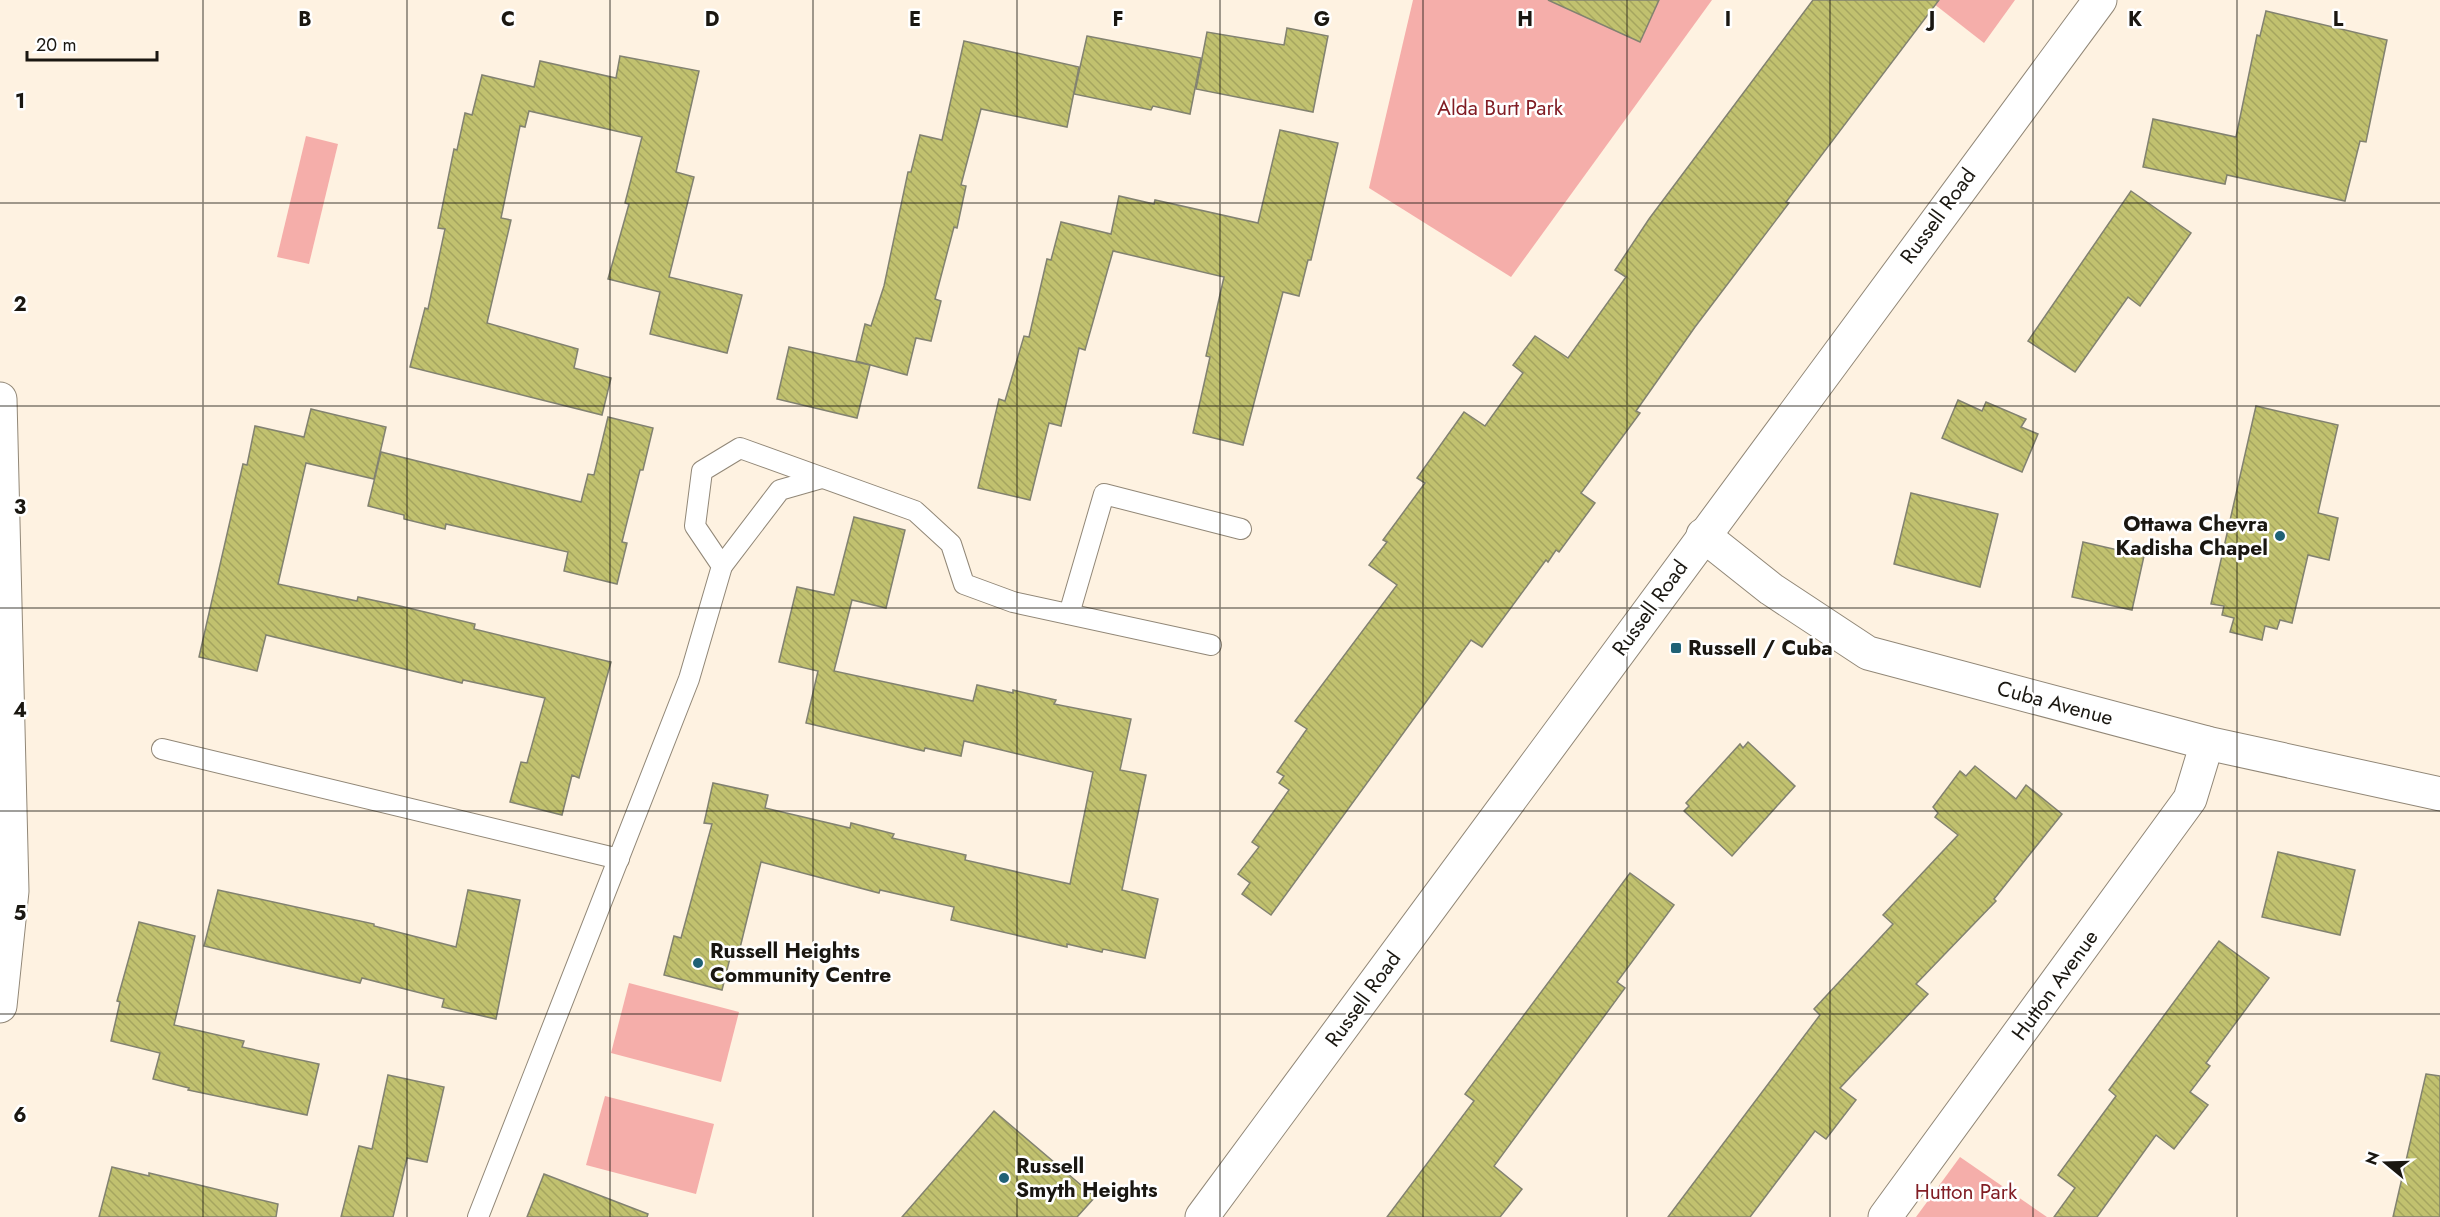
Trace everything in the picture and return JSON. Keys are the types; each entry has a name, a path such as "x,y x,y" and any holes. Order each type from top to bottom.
{"street":[{"name":"Russell Road","path":"1202,1217 2100,0"},
{"path":"0,399 12,891 0,1006"},
{"name":"Cuba Avenue","path":"1704,535 1771,589 1868,653 2207,743 2440,794"},
{"name":"Hutton Avenue","path":"1884,1217 2190,799 2207,743"}],"lane":[{"path":"722,566 695,526 702,471 740,448 915,511 951,544 964,584 1013,602 1212,645"},
{"path":"478,1217 689,679 722,566 780,490 822,477"},
{"path":"1069,614 1104,495 1241,529"},
{"path":"162,749 619,859"}],"green space":[{"name":"Alda Burt Park","path":"1413,0 1712,0 1511,277 1369,188"},
{"path":"1929,0 2015,0 1984,43"},
{"path":"306,136 338,144 309,264 277,257"},
{"path":"629,983 739,1012 721,1082 611,1053"},
{"path":"605,1096 714,1124 696,1194 586,1165"},
{"name":"Hutton Park","path":"1960,1157 2047,1217 1916,1217"}],"building":[{"path":"1548,0 1659,0 1640,42"},
{"path":"1813,0 1939,0 1786,202 1789,203 1695,327 1636,411 1640,413 1581,493 1595,503 1559,552 1556,550 1548,562 1546,560 1482,647 1471,640 1271,915 1242,894 1250,883 1238,874 1259,847 1252,842 1289,790 1279,783 1284,776 1277,772 1307,729 1295,721 1397,585 1369,565 1387,542 1383,540 1425,483 1417,478 1464,412 1485,426 1523,373 1513,365 1535,336 1568,358 1626,277 1615,270 1649,219"},
{"path":"2266,11 2387,40 2366,142 2360,141 2345,201 2227,175 2225,184 2143,167 2153,119 2236,137 2257,35 2260,36"},
{"path":"1287,28 1328,36 1313,112 1196,89 1207,32 1284,45"},
{"path":"1087,36 1201,58 1190,114 1153,106 1151,110 1074,94"},
{"path":"964,41 1079,67 1067,127 981,109 961,185 966,186 957,228 954,227 935,299 941,301 931,341 916,338 907,375 856,361 865,324 871,326 884,286 908,172 911,172 920,135 942,140"},
{"path":"620,56 699,71 676,172 694,177 669,277 742,295 727,353 650,334 660,292 608,279 629,204 625,203 642,137 529,111 525,127 520,126 501,218 511,220 487,323 578,349 574,368 611,378 602,415 410,367 425,308 428,309 445,229 438,228 454,149 457,150 465,113 472,115 482,75 534,87 540,61 616,78"},
{"path":"1280,130 1338,143 1311,260 1308,260 1299,296 1283,292 1243,445 1193,433 1210,357 1206,356 1224,277 1113,251 1085,350 1079,348 1061,426 1049,423 1030,500 978,488 999,399 1005,401 1024,336 1029,337 1047,259 1051,260 1061,222 1111,234 1119,196 1154,204 1155,200 1258,223"},
{"path":"2131,191 2191,233 2140,306 2128,297 2075,372 2028,341"},
{"path":"789,347 870,365 857,418 777,399"},
{"path":"1958,400 1982,411 1986,402 2026,419 2021,427 2038,434 2022,472 1942,438"},
{"name":"Ottawa Chevra Kadisha Chapel","path":"2256,406 2338,425 2318,513 2338,518 2329,560 2308,555 2292,623 2280,620 2277,629 2265,626 2262,640 2230,632 2234,618 2222,615 2224,606 2211,604"},
{"path":"311,409 386,427 374,479 306,463 278,584 357,601 358,597 400,606 475,624 474,629 611,662 579,778 572,775 562,815 510,802 521,762 527,763 545,698 463,680 462,683 266,635 257,671 199,657 243,464 247,465 255,426 304,437"},
{"path":"608,417 653,428 622,542 627,543 617,584 564,571 568,552 446,524 445,529 404,519 404,515 368,506 381,452 581,502 588,474 594,475"},
{"path":"1911,493 1998,514 1980,587 1894,564"},
{"path":"854,517 905,530 886,608 852,600 834,671 973,701 977,685 1013,693 1013,690 1056,700 1054,704 1131,719 1120,770 1146,775 1122,890 1158,899 1145,958 1103,949 1102,952 1067,944 1067,947 951,920 954,907 880,890 879,893 761,862 739,952 732,950 722,990 664,975 674,936 681,938 712,824 704,823 713,783 768,795 765,808 850,828 851,823 894,834 892,838 966,855 965,860 1070,884 1093,772 964,741 961,756 925,748 924,751 806,723 818,671 779,662 797,587 834,595"},
{"path":"2083,542 2144,556 2132,610 2072,597"},
{"path":"1748,742 1795,786 1732,856 1684,811 1689,806 1686,803 1740,744 1743,748"},
{"path":"1975,766 2016,799 2026,785 2062,814 1994,899 1996,901 1916,984 1928,994 1840,1088 1856,1100 1826,1139 1815,1131 1750,1217 1668,1217 1820,1015 1814,1009 1893,924 1883,915 1958,835 1935,817 1938,813 1933,807 1960,771 1966,776"},
{"path":"2278,852 2355,870 2340,935 2262,917"},
{"path":"1630,873 1674,905 1617,982 1625,988 1494,1166 1522,1189 1500,1217 1387,1217 1474,1101 1465,1094"},
{"path":"218,890 374,924 374,926 456,947 468,890 520,900 496,1019 442,1007 444,999 362,978 360,983 204,946"},
{"path":"139,922 195,936 174,1025 244,1041 242,1047 319,1064 307,1115 188,1090 189,1088 153,1079 160,1053 111,1041 120,1002 117,1001"},
{"path":"2219,941 2269,978 2206,1063 2210,1066 2190,1092 2208,1105 2174,1149 2156,1135 2097,1217 2054,1217 2075,1188 2058,1175 2116,1096 2109,1090"},
{"path":"2426,1074 2440,1076 2440,1217 2393,1217"},
{"path":"388,1075 444,1087 427,1162 407,1158 393,1217 341,1217 359,1146 372,1149"},
{"name":"Russell Smyth Heights","path":"994,1111 1095,1197 1077,1217 902,1217"},
{"path":"112,1167 149,1176 149,1173 278,1204 276,1217 99,1217"},
{"path":"544,1174 648,1214 647,1217 527,1217"}],"place":[{"name":"Ottawa Chevra Kadisha Chapel","path":"2280,536"},
{"name":"Russell / Cuba","path":"1676,648"},
{"name":"Russell Heights Community Centre","path":"698,963"},
{"name":"Russell Smyth Heights","path":"1004,1178"}]}
